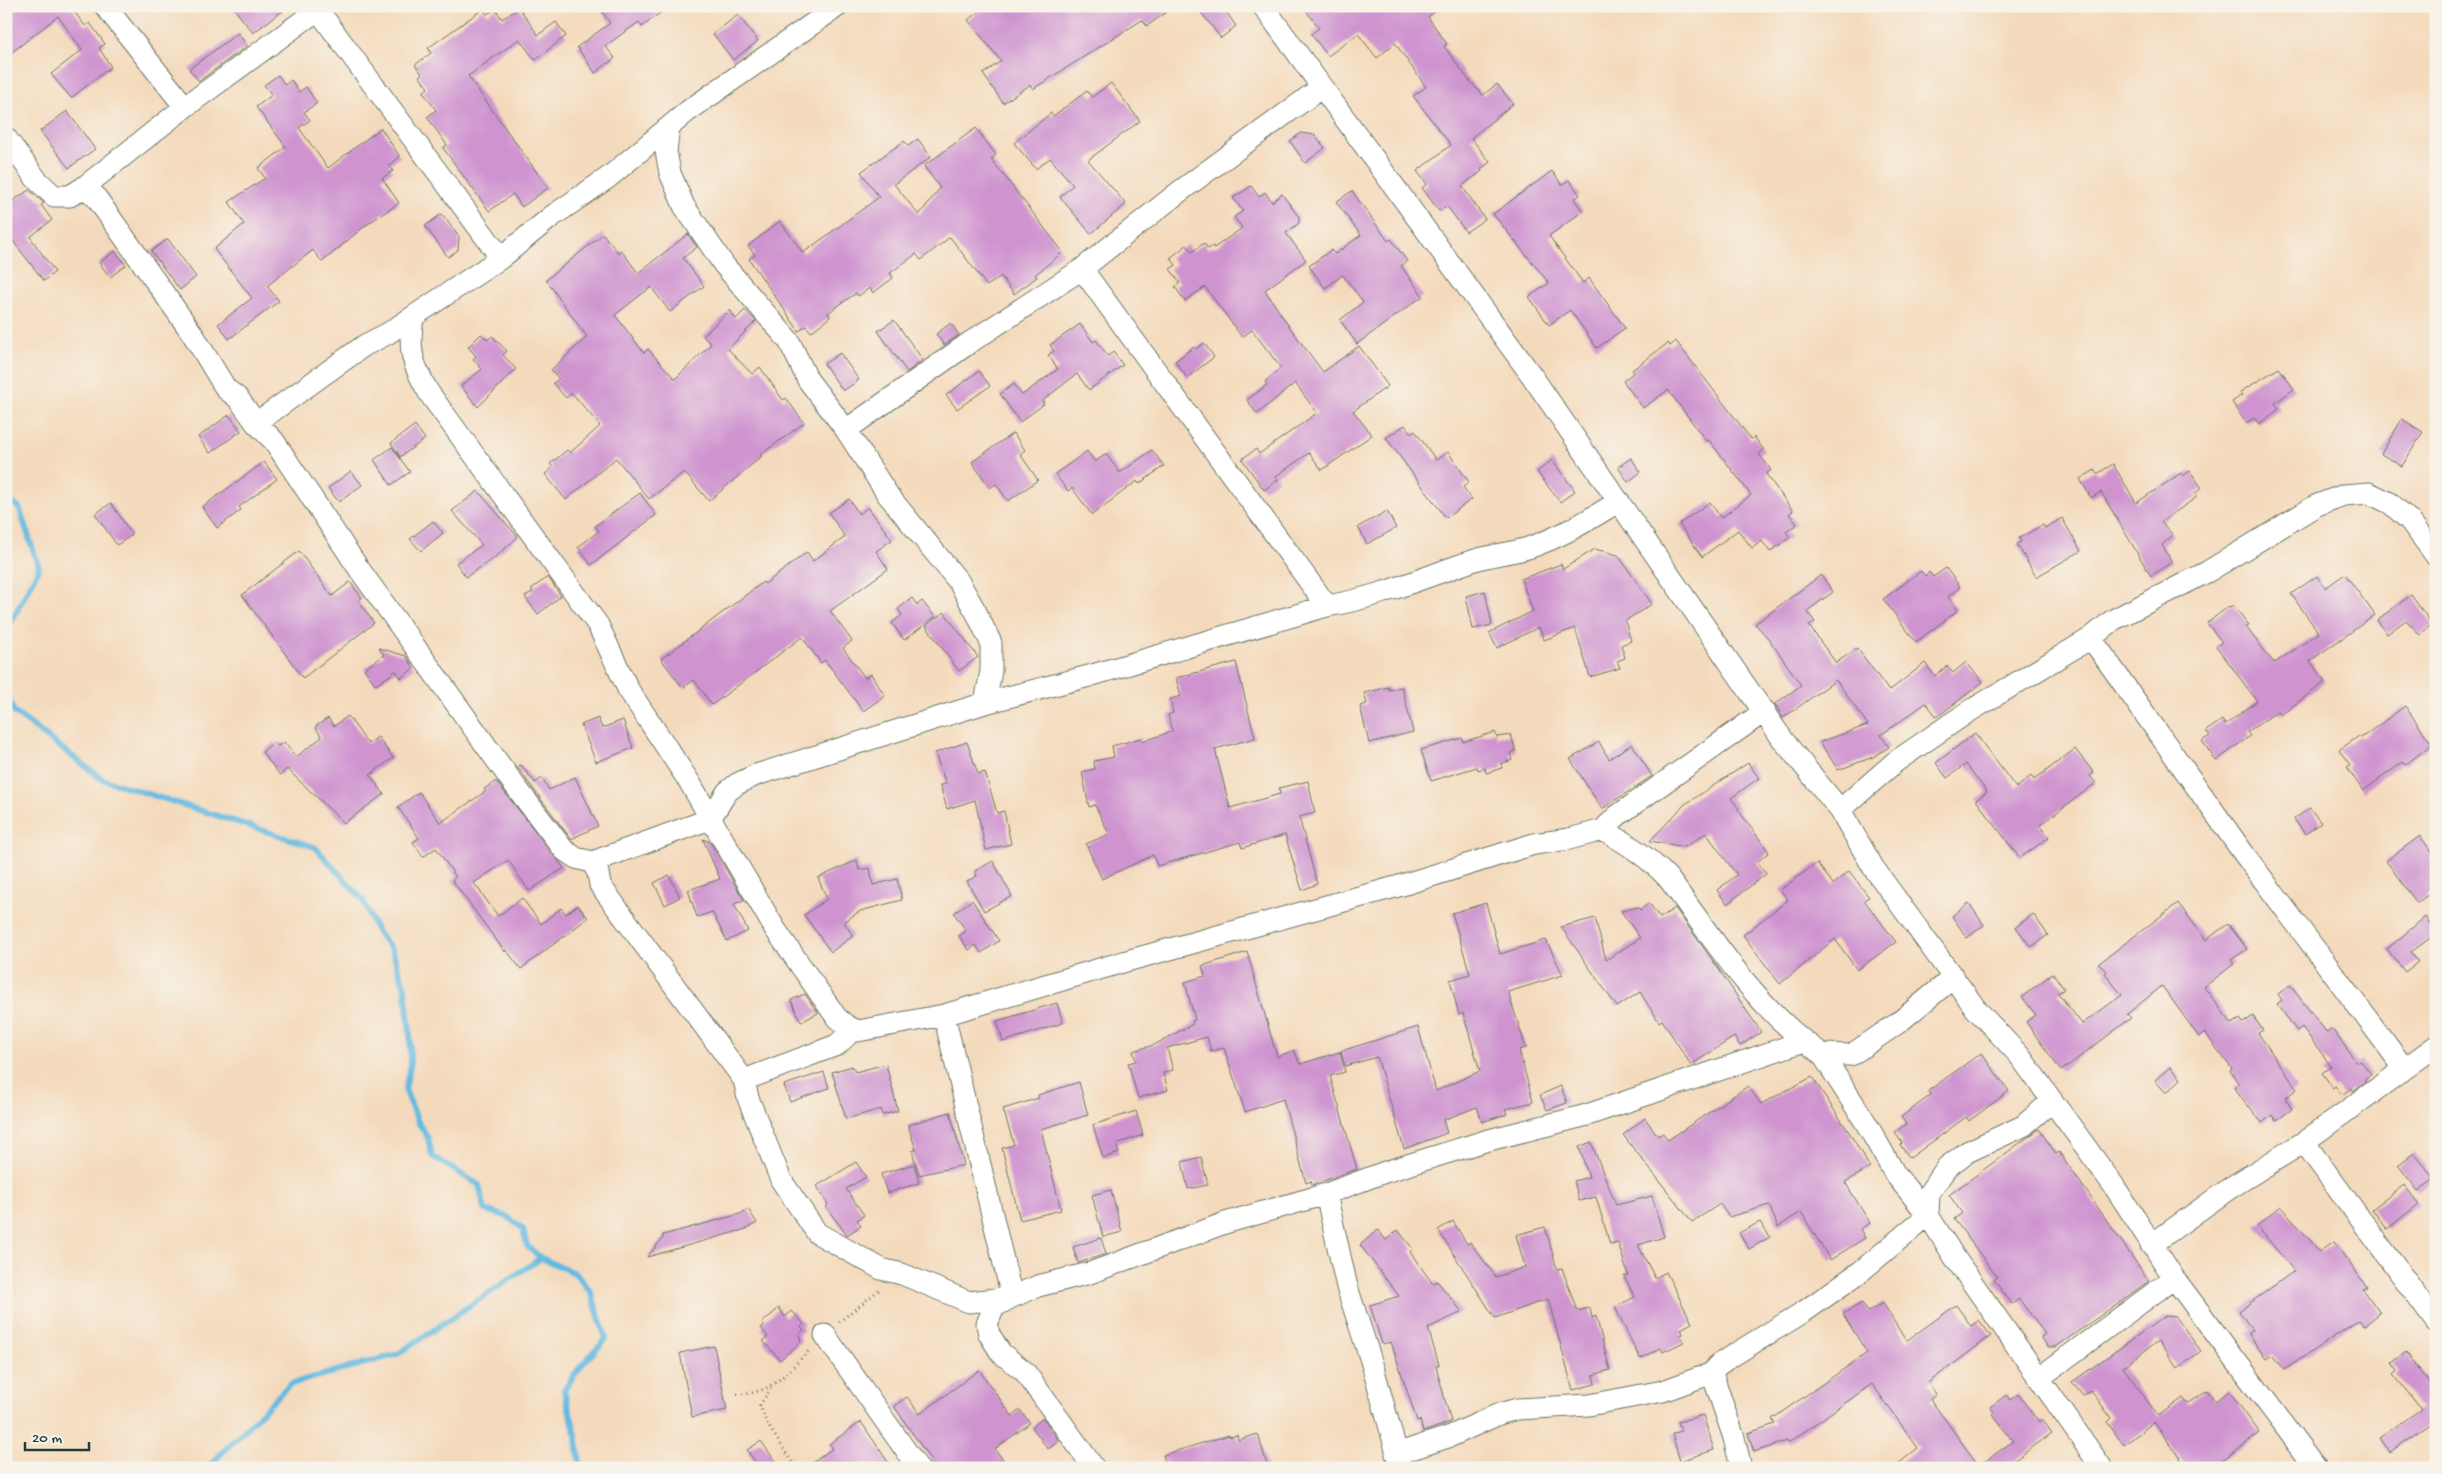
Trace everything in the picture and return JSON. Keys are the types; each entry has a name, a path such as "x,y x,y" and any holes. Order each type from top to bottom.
{"street":[{"path":"106,6 185,107"},
{"path":"1263,6 1532,376 1765,711 1783,740 1840,810 1873,867 1976,1009 2019,1055 2114,1186 2174,1278 2316,1468"},
{"path":"256,423 365,345 501,258 551,217 608,178 669,127 835,7"},
{"path":"6,138 37,180 54,196 70,196 185,107 321,8 501,258"},
{"path":"846,430 946,358 1082,269 1180,192 1322,87"},
{"path":"669,127 666,150 670,173 684,206 724,266 789,341 808,380 846,430 888,495 960,582 991,643 991,671 985,703"},
{"path":"84,187 95,196 192,333 226,389 238,398 256,423 274,441 359,569 553,836 564,850 576,858 592,862 710,819 727,792 737,784 756,775 985,703 1089,676 1327,606 1357,601 1425,579 1470,561 1527,548 1572,531 1618,501"},
{"path":"1082,269 1327,606"},
{"path":"413,316 410,352 424,385 598,625 628,689 690,783 794,957 838,1018 854,1029 871,1030 944,1015 1123,962 1399,886 1534,844 1569,839 1603,830 1618,816 1765,711"},
{"path":"1840,810 1894,762 2010,685 2091,638 2113,620 2207,572 2317,505 2344,495 2369,493 2390,502 2410,521 2436,556"},
{"path":"2091,638 2244,854 2404,1068"},
{"path":"1603,830 1642,852 1668,878 1751,990 1787,1028 1822,1054 1866,1123 1895,1174 1928,1215 1955,1258 2102,1468"},
{"path":"592,862 598,872 600,885 744,1080 748,1098 781,1180 817,1233 881,1269 902,1274 968,1302 1012,1297"},
{"path":"1822,1054 1851,1055 1898,1022 1954,977"},
{"path":"944,1015 1012,1297"},
{"path":"744,1080 837,1045 854,1029"},
{"path":"1094,1468 1025,1372 1001,1352 989,1334 987,1324 994,1307 1038,1286 1090,1273 1225,1223 1326,1194 1385,1172 1485,1141 1587,1115 1804,1041"},
{"path":"2152,1245 2230,1188 2304,1142 2436,1046"},
{"path":"1326,1194 1347,1287 1373,1367 1399,1461 1499,1414 1516,1409 1534,1407 1569,1408 1602,1403 1663,1391 1712,1373 1716,1366 1805,1311 1860,1272 1928,1215 1929,1192 1947,1167 1967,1152 2023,1126 2052,1101"},
{"path":"2304,1142 2436,1322"},
{"path":"2039,1378 2174,1278"},
{"path":"825,1335 918,1468"},
{"path":"1712,1373 1734,1438 1741,1468"}],"path":[{"path":"771,1387 760,1405 766,1422 796,1468"}],"building":[{"path":"6,6 70,6 85,26 90,23 105,44 99,48 111,67 71,98 51,74 82,50 58,16 6,57"},
{"path":"232,6 289,6 253,33"},
{"path":"598,6 669,6 642,27 639,22 605,46 615,58 595,73 577,47 610,23"},
{"path":"985,6 1175,6 1147,26 1142,20 1033,89 1030,85 1003,103 983,74 1001,61 968,20"},
{"path":"1196,6 1222,6 1236,26 1221,38"},
{"path":"1303,6 1442,6 1428,17 1447,44 1444,46 1468,79 1483,95 1497,84 1513,104 1471,138 1490,162 1481,169 1482,171 1462,186 1485,219 1466,232 1447,206 1439,211 1422,188 1427,184 1417,171 1451,145 1413,96 1426,87 1395,43 1377,58 1358,34 1328,56 1311,34 1319,28"},
{"path":"519,8 538,35 556,22 566,36 535,60 519,39 468,76 548,188 522,207 513,194 489,211 443,148 447,145 427,117 436,110 423,92 428,88 419,76 422,74 415,65 431,53 428,48 483,9 487,14 495,9 502,19"},
{"path":"738,15 758,41 733,60 713,34"},
{"path":"238,33 247,46 199,81 189,69"},
{"path":"278,75 285,85 291,80 299,92 306,87 317,103 304,112 310,120 299,128 328,168 381,128 400,157 389,165 393,171 382,178 399,203 366,225 322,262 313,250 267,286 279,301 229,339 218,324 252,298 214,249 244,224 229,202 265,178 258,168 286,147 256,107 272,95 264,85"},
{"path":"1111,83 1140,121 1088,160 1126,204 1091,234 1060,197 1073,185 1050,158 1036,169 1014,143 1051,113 1053,116 1087,91 1092,97"},
{"path":"67,111 95,149 69,168 40,131"},
{"path":"976,128 996,155 991,159 1063,252 1035,275 1037,277 1014,294 1001,276 987,286 950,237 921,260 916,254 890,273 893,278 873,293 870,288 858,296 856,293 828,313 830,317 811,332 806,326 799,331 749,259 755,255 748,246 780,221 803,253 879,197 861,172 904,141 908,146 918,139 931,157 894,184 919,215 940,188 924,166"},
{"path":"1301,133 1315,135 1325,148 1305,163 1290,141"},
{"path":"1552,171 1562,185 1569,180 1580,195 1574,199 1583,211 1549,236 1583,283 1589,278 1625,328 1597,348 1570,310 1549,325 1529,297 1549,283 1493,214"},
{"path":"1251,186 1259,197 1265,192 1272,202 1282,194 1299,217 1299,223 1286,233 1306,260 1265,290 1288,325 1323,372 1359,346 1388,386 1353,411 1372,435 1322,470 1309,453 1276,476 1278,480 1264,490 1242,459 1256,449 1259,454 1317,413 1295,383 1257,414 1247,400 1267,385 1265,382 1281,368 1252,330 1242,337 1205,287 1185,301 1175,287 1180,283 1170,269 1176,265 1170,258 1187,245 1192,252 1204,243 1208,249 1213,246 1214,248 1242,228 1234,217 1243,211 1233,198"},
{"path":"29,190 44,203 41,205 52,220 30,237 55,272 44,281 6,232 6,205"},
{"path":"1352,191 1388,241 1391,239 1407,261 1401,266 1423,296 1357,344 1340,320 1363,302 1343,275 1325,288 1309,266 1331,250 1335,254 1361,235 1336,202"},
{"path":"442,214 459,237 458,250 448,257 425,226"},
{"path":"603,234 618,253 621,250 638,273 688,234 697,247 683,258 704,286 670,312 651,287 615,315 644,353 648,349 675,379 711,344 703,336 730,310 736,319 745,310 756,321 728,349 752,374 760,367 783,400 786,398 804,423 760,455 762,456 709,501 684,472 649,499 616,458 566,500 545,474 553,467 550,464 567,450 570,453 600,426 572,393 566,398 553,383 559,379 551,370 587,337 546,280"},
{"path":"168,239 196,277 180,290 151,251"},
{"path":"115,251 126,265 110,277 99,263"},
{"path":"894,320 923,360 907,372 878,331"},
{"path":"951,323 959,335 944,345 936,334"},
{"path":"1080,324 1093,342 1096,340 1108,356 1113,352 1123,365 1089,390 1077,374 1042,401 1044,404 1020,422 1000,394 1014,384 1022,395 1058,369 1048,355 1054,351 1050,345"},
{"path":"481,334 488,340 492,336 507,351 503,355 516,369 478,407 461,386 482,369 473,359 476,356 468,347"},
{"path":"1676,341 1751,439 1754,437 1764,450 1759,454 1771,470 1766,474 1793,511 1789,514 1797,524 1786,532 1790,537 1770,552 1762,541 1752,548 1738,530 1702,557 1679,524 1710,502 1721,518 1751,495 1709,440 1707,442 1668,390 1643,408 1623,381 1634,372 1632,370 1668,343 1670,346"},
{"path":"1204,343 1214,357 1187,378 1175,361 1194,347 1196,349"},
{"path":"840,353 859,380 843,391 824,364"},
{"path":"2279,368 2294,389 2275,403 2279,409 2259,424 2254,418 2246,423 2232,402 2242,395 2240,392"},
{"path":"979,371 990,386 957,409 946,395"},
{"path":"229,415 241,431 210,453 198,437"},
{"path":"2402,419 2423,432 2402,466 2381,454"},
{"path":"415,425 425,439 400,457 391,443"},
{"path":"1405,425 1411,434 1415,431 1436,460 1448,452 1469,482 1463,487 1472,499 1446,518 1386,438"},
{"path":"1013,433 1025,450 1020,454 1038,480 1008,501 996,484 990,488 972,462"},
{"path":"392,447 410,472 391,485 374,460"},
{"path":"1152,450 1164,466 1139,484 1137,481 1092,515 1072,488 1068,491 1055,474 1087,451 1095,462 1106,454 1120,473"},
{"path":"1631,458 1641,472 1628,482 1618,467"},
{"path":"1552,460 1575,491 1560,502 1537,472"},
{"path":"264,462 277,479 239,507 241,510 217,528 202,507"},
{"path":"2113,464 2136,503 2181,473 2183,476 2190,471 2202,488 2194,494 2197,497 2161,522 2173,535 2162,545 2172,562 2151,576 2101,492 2091,498 2080,479 2095,470 2097,474"},
{"path":"351,471 362,485 339,502 328,488"},
{"path":"478,491 518,537 494,558 466,577 456,563 482,545 452,511"},
{"path":"640,493 656,515 591,565 578,547 599,531 595,526"},
{"path":"849,499 859,514 868,507 892,540 876,551 888,569 830,611 852,641 843,648 865,678 871,674 885,696 863,711 825,660 821,663 802,637 712,705 694,680 683,688 661,659 763,582 765,584 807,552 813,561 845,537 829,513"},
{"path":"111,503 132,535 117,545 95,514"},
{"path":"1387,511 1396,528 1367,544 1358,527"},
{"path":"2062,518 2081,551 2036,577 2017,544 2021,542 2019,538 2043,525 2045,528"},
{"path":"433,521 443,533 421,551 410,539"},
{"path":"1595,549 1618,555 1652,604 1625,621 1631,641 1621,645 1625,658 1617,661 1620,668 1590,677 1575,628 1544,640 1539,627 1497,648 1489,633 1533,611 1521,579 1561,564 1563,569"},
{"path":"299,551 332,596 350,582 362,598 358,600 374,623 303,678 242,595"},
{"path":"1946,568 1960,587 1948,597 1958,610 1916,642 1883,599 1921,571 1925,576 1929,572 1933,577"},
{"path":"2345,574 2375,615 2310,661 2325,682 2281,715 2278,711 2247,732 2250,736 2216,761 2202,741 2210,736 2206,731 2222,720 2225,725 2257,701 2216,646 2222,642 2207,623 2233,605 2249,625 2246,627 2273,662 2276,662 2319,633 2291,594 2317,576 2325,588"},
{"path":"1821,575 1833,592 1807,611 1815,622 1809,626 1836,663 1857,648 1889,691 1925,663 1935,676 1947,666 1953,673 1966,662 1983,682 1937,717 1926,703 1881,735 1889,747 1873,757 1838,770 1820,742 1868,725 1836,680 1783,718 1775,704 1801,685 1769,639 1755,624"},
{"path":"548,577 561,596 538,614 525,597 533,591 531,589"},
{"path":"1485,591 1492,625 1473,629 1466,596"},
{"path":"2411,595 2432,624 2420,635 2406,620 2387,634 2377,620"},
{"path":"912,598 917,605 922,601 935,617 904,640 892,623 902,615 898,609"},
{"path":"944,612 978,657 959,671 926,626"},
{"path":"379,648 406,656 414,668 401,678 396,671 376,685 364,669 384,655"},
{"path":"1236,662 1255,738 1215,749 1230,808 1280,794 1279,788 1308,781 1315,813 1299,817 1317,884 1302,890 1285,835 1242,848 1240,842 1157,866 1153,855 1102,879 1086,844 1109,834 1095,805 1089,807 1082,772 1095,769 1094,761 1114,757 1112,746 1141,738 1142,742 1172,731 1168,715 1173,713 1170,699 1181,696 1176,678"},
{"path":"1389,687 1389,690 1402,687 1413,732 1369,743 1360,706 1367,704 1364,693"},
{"path":"2405,706 2432,744 2405,765 2403,762 2363,791 2347,767 2350,765 2339,750 2359,736 2361,738"},
{"path":"348,716 368,744 378,737 393,758 370,775 384,794 344,823 287,769 280,775 262,752 274,742 278,746 284,742 296,757 322,737 315,727 328,718 334,726"},
{"path":"598,718 602,728 623,720 633,748 596,762 581,725"},
{"path":"1495,732 1497,737 1511,735 1516,751 1510,753 1512,760 1501,764 1502,768 1486,773 1485,768 1478,770 1477,767 1431,781 1421,750 1462,738 1463,742"},
{"path":"1975,733 2016,788 2031,776 2034,780 2075,749 2094,773 2090,776 2096,783 2040,825 2049,837 2020,858 1976,800 1987,792 1966,764 1947,778 1936,763"},
{"path":"967,742 978,774 985,772 997,813 1004,811 1011,844 986,850 975,800 947,809 940,785 946,784 935,753"},
{"path":"1599,742 1609,759 1632,744 1652,776 1602,809 1570,759"},
{"path":"1748,763 1759,778 1731,798 1769,852 1757,862 1766,874 1727,904 1717,890 1737,875 1706,833 1685,847 1650,841 1684,805"},
{"path":"521,765 535,783 542,778 549,790 575,777 598,826 571,839 517,767"},
{"path":"496,781 564,868 529,891 508,860 474,883 498,916 522,898 541,924 561,908 566,914 578,905 588,918 521,969 506,950 505,952 452,880 456,877 436,848 423,857 413,842 419,838 398,807 419,792 440,823 486,791 484,789"},
{"path":"2310,808 2321,823 2305,834 2294,819"},
{"path":"2420,836 2436,858 2436,889 2417,903 2386,861"},
{"path":"703,839 710,842 744,900 734,904 748,931 727,941 712,912 697,917 688,890 720,879"},
{"path":"857,860 859,870 870,868 873,885 897,879 902,900 860,911 844,922 853,936 831,952 804,915 827,899 818,878"},
{"path":"993,861 1012,896 984,911 967,881 977,876 975,871"},
{"path":"1817,863 1833,884 1849,871 1869,897 1864,900 1896,942 1857,970 1835,939 1780,984 1743,935 1788,900 1780,890"},
{"path":"669,875 680,897 665,905 654,883"},
{"path":"972,900 999,941 981,953 976,945 969,950 959,936 966,931 954,913"},
{"path":"1486,903 1500,954 1546,940 1563,975 1508,992 1526,1048 1519,1050 1533,1102 1505,1109 1507,1114 1482,1122 1477,1107 1443,1120 1447,1133 1404,1149 1377,1057 1345,1066 1341,1051 1418,1027 1436,1091 1480,1071 1463,1013 1459,1015 1450,980 1470,974 1452,913"},
{"path":"1649,903 1660,918 1675,908 1761,1032 1740,1046 1734,1037 1691,1065 1662,1020 1659,1022 1640,992 1617,1007 1561,927 1595,918 1606,960 1640,938 1621,911 1638,907 1640,910"},
{"path":"1969,903 1984,925 1967,938 1952,916"},
{"path":"2178,903 2206,940 2228,924 2247,949 2231,960 2234,964 2204,987 2232,1024 2240,1019 2243,1023 2253,1016 2263,1030 2258,1033 2297,1089 2285,1098 2292,1109 2276,1121 2272,1115 2262,1123 2248,1107 2234,1088 2239,1084 2230,1071 2232,1069 2205,1033 2199,1037 2162,986 2127,1014 2131,1018 2061,1071 2026,1022 2036,1015 2022,997 2053,973 2064,989 2058,993 2082,1024 2122,995 2105,974 2107,971 2098,964"},
{"path":"2033,914 2048,935 2031,947 2016,927"},
{"path":"2425,917 2436,934 2411,952 2418,962 2405,972 2387,949"},
{"path":"1247,952 1277,1057 1294,1050 1300,1064 1340,1052 1345,1072 1330,1076 1357,1169 1312,1185 1311,1181 1306,1183 1283,1099 1245,1112 1224,1048 1211,1051 1207,1037 1167,1048 1173,1070 1163,1073 1168,1090 1138,1098 1128,1063 1136,1061 1133,1051 1154,1045 1193,1024 1192,1021 1195,1020 1185,982 1205,976 1202,966"},
{"path":"2290,985 2327,1033 2332,1029 2357,1063 2361,1061 2371,1074 2364,1079 2366,1082 2353,1091 2351,1088 2342,1095 2335,1086 2333,1088 2322,1073 2331,1066 2302,1027 2297,1031 2277,1004 2282,1000 2278,994"},
{"path":"805,994 818,1013 801,1022 791,1000"},
{"path":"1057,1003 1063,1023 1003,1042 997,1021"},
{"path":"1981,1053 2009,1091 1969,1121 1966,1117 1910,1158 1900,1145 1902,1143 1895,1132 1906,1124 1901,1117 1931,1095 1928,1091"},
{"path":"886,1064 898,1111 882,1115 881,1109 846,1119 832,1072 852,1066 855,1072"},
{"path":"2170,1067 2181,1079 2166,1093 2155,1080"},
{"path":"824,1072 829,1088 790,1102 784,1085"},
{"path":"1812,1077 1849,1132 1870,1168 1845,1182 1870,1223 1860,1229 1865,1238 1830,1260 1801,1212 1778,1227 1769,1205 1729,1217 1720,1204 1692,1222 1623,1135 1645,1118 1658,1136 1663,1133 1668,1140 1748,1086 1761,1104"},
{"path":"1079,1082 1088,1115 1041,1129 1061,1210 1020,1220 1002,1148 1014,1145 1003,1109 1039,1098 1038,1095"},
{"path":"1561,1086 1567,1103 1547,1110 1540,1095"},
{"path":"1136,1111 1143,1135 1116,1144 1119,1153 1103,1158 1093,1125"},
{"path":"950,1112 964,1165 919,1175 912,1151 916,1150 908,1125"},
{"path":"2039,1129 2056,1154 2059,1152 2149,1281 2056,1347 2048,1347 2041,1337 2045,1334 2019,1299 2012,1304 1994,1280 1997,1277 1954,1219 1962,1213 1949,1195"},
{"path":"1591,1142 1616,1205 1652,1196 1664,1237 1638,1245 1655,1278 1666,1272 1692,1323 1681,1329 1683,1334 1680,1335 1684,1342 1663,1352 1661,1348 1640,1359 1615,1307 1635,1297 1624,1276 1628,1275 1618,1242 1610,1244 1596,1197 1579,1201 1574,1181 1589,1177 1579,1147"},
{"path":"2414,1153 2435,1179 2418,1191 2398,1165"},
{"path":"1201,1157 1208,1185 1188,1189 1182,1162"},
{"path":"856,1162 866,1177 846,1189 864,1215 857,1220 861,1226 847,1235 826,1207 828,1205 817,1186"},
{"path":"914,1164 919,1183 887,1193 881,1174"},
{"path":"2404,1185 2419,1204 2387,1229 2372,1209"},
{"path":"1111,1190 1122,1232 1103,1237 1092,1195"},
{"path":"2281,1206 2320,1252 2334,1242 2367,1287 2363,1289 2380,1313 2364,1326 2359,1320 2284,1370 2272,1355 2266,1359 2248,1333 2252,1330 2239,1311 2294,1271 2257,1226"},
{"path":"748,1209 757,1223 746,1229 647,1257 663,1238 663,1235 740,1214"},
{"path":"1453,1221 1467,1244 1470,1242 1496,1277 1525,1267 1516,1235 1545,1227 1557,1269 1562,1268 1577,1311 1590,1308 1592,1318 1596,1316 1610,1370 1593,1375 1595,1384 1573,1390 1548,1299 1495,1318 1438,1230"},
{"path":"1760,1222 1770,1237 1749,1249 1739,1233"},
{"path":"1378,1230 1386,1240 1398,1230 1413,1249 1410,1252 1433,1284 1437,1281 1462,1312 1428,1328 1439,1365 1436,1366 1451,1422 1423,1432 1420,1420 1417,1421 1391,1342 1382,1344 1370,1305 1399,1296 1360,1245"},
{"path":"1101,1238 1106,1254 1078,1263 1073,1247"},
{"path":"1862,1303 1868,1312 1883,1303 1906,1341 1956,1305 1971,1326 1979,1320 1991,1336 1928,1383 1936,1394 1930,1399 1979,1466 2013,1441 1992,1414 1994,1412 1990,1407 2006,1395 2010,1400 2018,1394 2039,1422 2042,1419 2052,1433 2004,1468 1893,1468 1918,1448 1872,1384 1788,1443 1787,1441 1754,1452 1748,1433 1775,1424 1772,1419 1867,1353 1843,1314"},
{"path":"779,1308 785,1317 792,1311 804,1324 801,1327 804,1330 799,1334 801,1342 780,1360 763,1341 768,1337 761,1328 764,1326 762,1323"},
{"path":"2165,1316 2176,1317 2201,1351 2178,1368 2158,1341 2123,1367 2158,1416 2183,1398 2188,1404 2207,1390 2215,1401 2229,1391 2260,1433 2212,1468 2187,1468 2154,1422 2124,1445 2107,1422 2111,1418 2091,1390 2083,1396 2072,1382"},
{"path":"714,1346 727,1410 692,1417 680,1353"},
{"path":"2406,1352 2436,1391 2436,1428 2432,1423 2390,1452 2380,1438 2421,1409 2394,1375 2398,1371 2392,1363"},
{"path":"979,1370 1012,1416 1020,1410 1030,1423 995,1449 1009,1468 936,1468 894,1406 907,1397 920,1414"},
{"path":"1703,1415 1714,1450 1680,1461 1672,1434 1681,1431 1678,1422"},
{"path":"1043,1418 1059,1441 1048,1449 1032,1427"},
{"path":"861,1422 892,1468 805,1468 833,1448 829,1444"},
{"path":"1258,1434 1268,1468 1167,1468 1163,1455 1229,1435 1230,1437 1237,1435 1238,1440"},
{"path":"761,1441 780,1468 759,1468 747,1450"}],"waterway":[{"path":"6,501 19,507 39,568 6,632"},
{"path":"6,692 14,712 102,779 315,847 363,900 376,930 392,950 405,988 410,1034 410,1066 405,1089 418,1122 428,1138 432,1156 479,1185 485,1210 508,1217 523,1229 527,1246 541,1258 575,1273 591,1292 606,1339 580,1367 564,1390 576,1435 581,1468"},
{"path":"207,1468 290,1384 398,1354 541,1258"}]}
